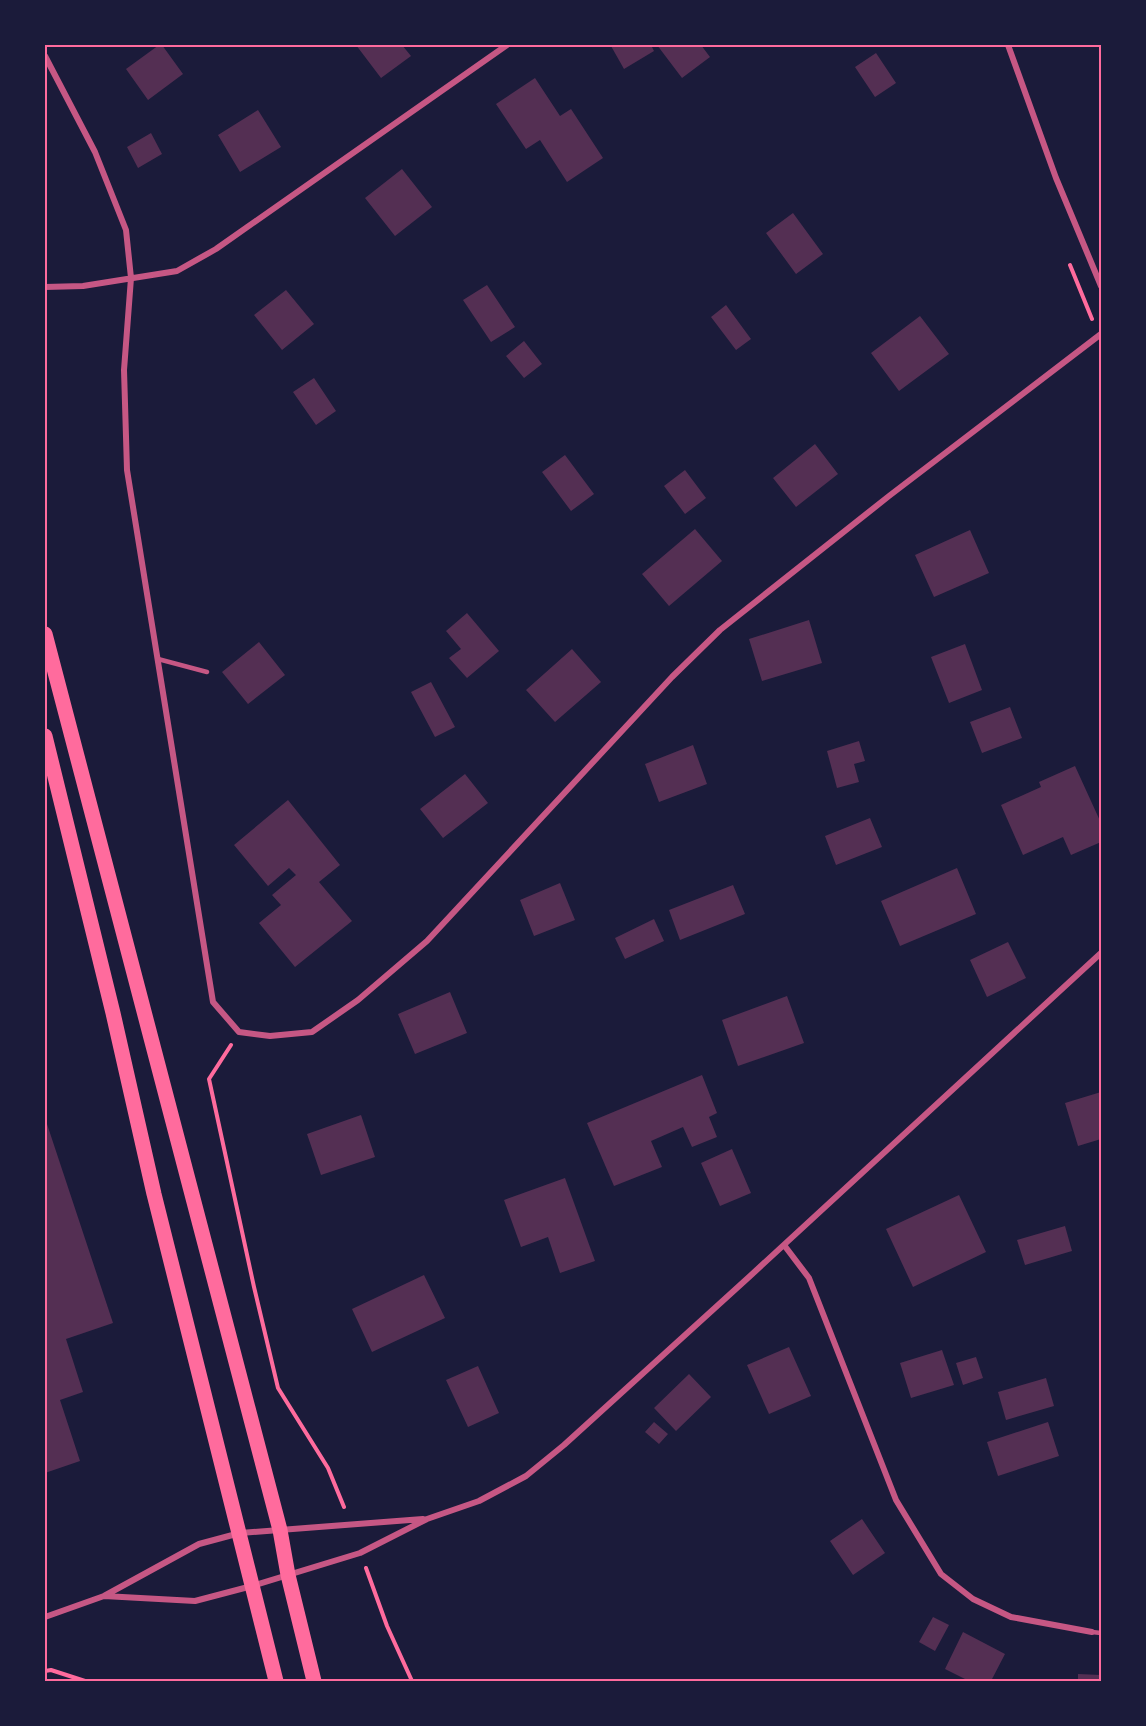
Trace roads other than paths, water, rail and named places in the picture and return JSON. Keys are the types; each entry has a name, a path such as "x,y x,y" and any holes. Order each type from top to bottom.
{"main road":[{"path":"45,634 280,1530 288,1575 314,1681"},
{"path":"45,736 154,1194 276,1681"}],"street":[{"path":"45,286 83,286 177,271 216,249 507,45"},
{"path":"1008,45 1056,178 1101,286"},
{"path":"45,56 95,152 126,230 131,278 124,370 127,470 213,1002 239,1032 270,1036 312,1032 358,1000 428,941 672,677 720,630 880,503 1101,334"},
{"path":"104,1596 195,1600 252,1586 360,1553 427,1519 479,1501 526,1476 784,1245 1101,953"},
{"path":"784,1245 809,1278 896,1500 941,1574 973,1599 1011,1617 1092,1632"},
{"path":"45,1617 104,1596 200,1544 240,1533 427,1519"}],"lane":[{"path":"158,659 207,672"},
{"path":"1092,1632 1101,1634"}]}
